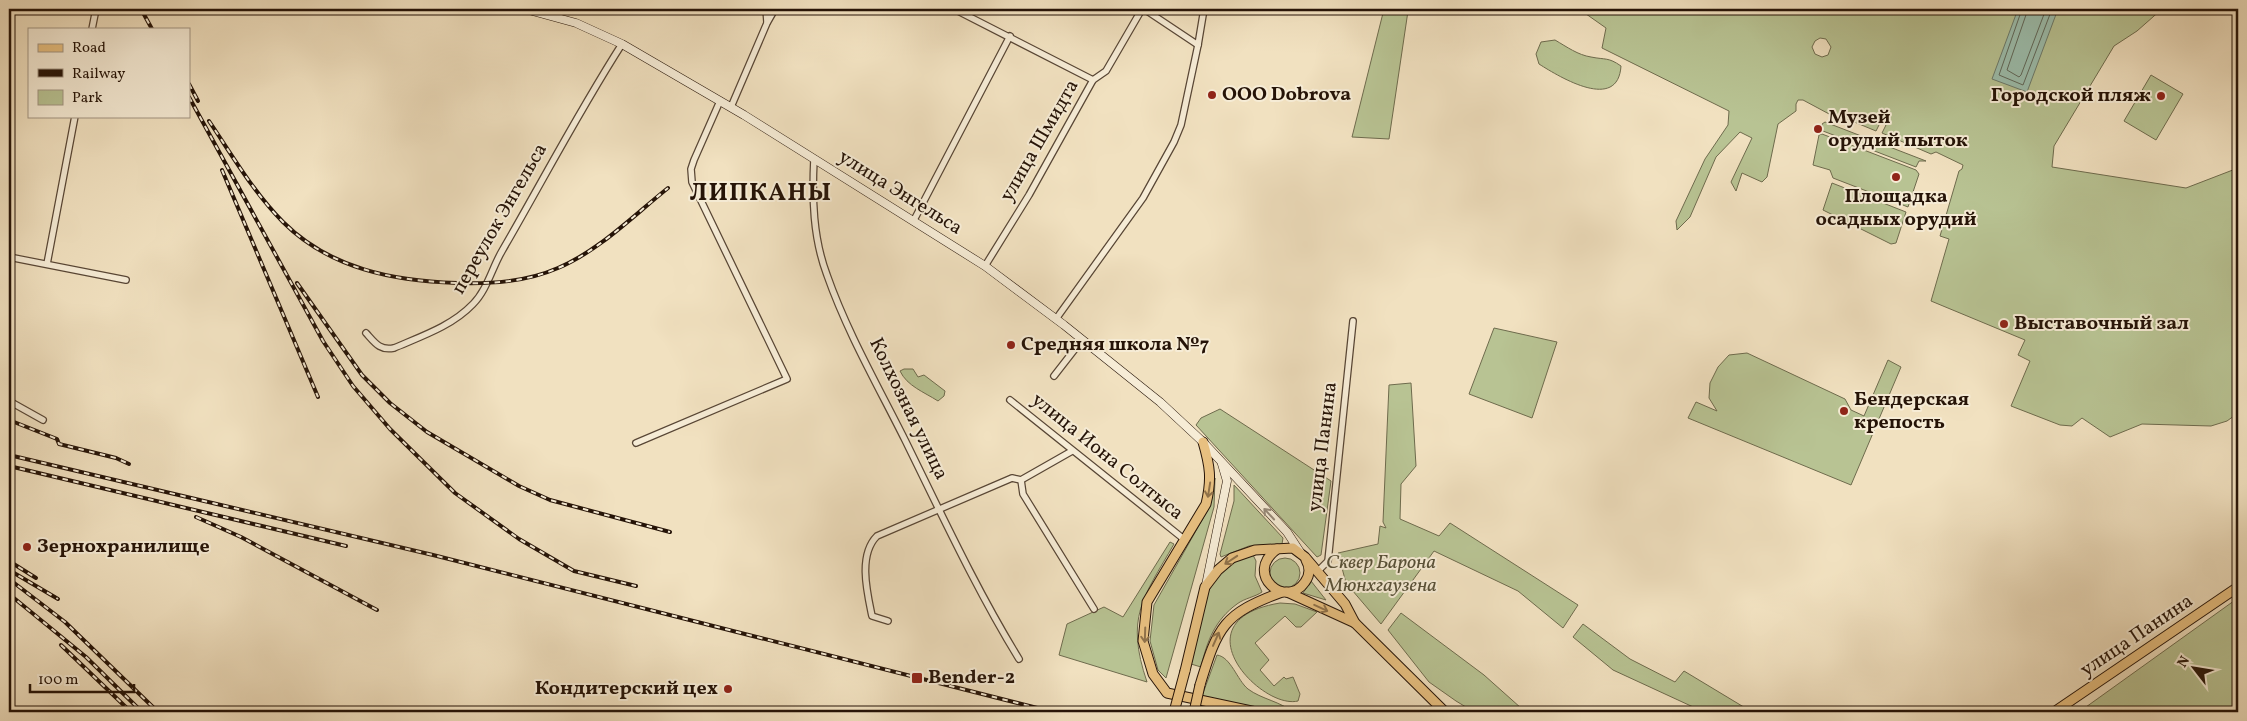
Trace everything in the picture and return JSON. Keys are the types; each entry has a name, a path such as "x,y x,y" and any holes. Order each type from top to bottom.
{"main road":[{"path":"1203,442 1210,466 1210,487 1206,504 1147,602 1143,641 1153,674 1167,693 1256,712"},
{"path":"1174,712 1205,588 1218,570 1232,558 1255,550 1285,547 1302,554 1345,604 1355,623 1445,712"},
{"path":"1277,549 1265,563 1264,572 1267,581 1273,588 1355,623"},
{"path":"1194,712 1200,685 1218,632 1230,619 1260,601 1285,592 1295,591 1306,580 1309,572 1302,554"},
{"name":"улица Панина","path":"2054,712 2238,587"}],"street":[{"path":"92,28 96,9"},
{"name":"улица Энгельса","path":"526,9 576,23 622,44 731,107 985,266 1056,319 1160,402 1203,442 1287,532 1302,554"},
{"path":"766,9 767,23"},
{"path":"731,107 767,23 775,9"},
{"path":"954,9 1093,80"},
{"path":"1143,9 1198,45"},
{"name":"улица Шмидта","path":"985,266 1029,195 1093,80 1106,71 1143,9"},
{"path":"1056,319 1143,198 1174,142 1181,124 1204,9"},
{"path":"914,220 1010,36"},
{"name":"переулок Энгельса","path":"366,333 382,348 394,348 444,327 472,305 481,293 496,262 566,136 622,44"},
{"path":"636,443 787,379 692,182 691,169 694,160 720,101"},
{"path":"47,264 75,118"},
{"name":"Колхозная улица","path":"814,159 815,228 826,275 938,508 1019,659"},
{"path":"9,257 126,280"},
{"name":"улица Панина","path":"1317,572 1328,561 1354,321"},
{"path":"1054,376 1082,340"},
{"name":"улица Иона Солтыса","path":"1010,400 1185,540"},
{"path":"9,401 43,420"},
{"path":"888,621 872,616 866,559 867,549 877,536 938,508 1012,478 1021,480 1072,451"},
{"path":"1205,588 1227,481 1221,462"},
{"path":"1021,480 1023,494 1094,609"}],"green space":[{"path":"1384,9 1429,9 1408,11 1389,139 1352,137"},
{"path":"1579,9 2162,9 2137,31 2114,46 2054,146 2052,167 2186,188 2238,168 2238,413 2227,421 2211,426 2142,424 2110,437 2082,418 2072,426 2060,425 2011,406 2030,361 2018,355 2025,340 1931,301 1949,239 1940,236 1959,171 1963,165 1936,152 1931,154 1882,133 1886,125 1880,123 1876,131 1835,114 1831,115 1803,100 1798,100 1796,111 1778,124 1767,177 1762,182 1742,173 1736,191 1731,182 1752,138 1740,132 1716,157 1690,217 1677,230 1676,221 1705,159 1728,125 1729,111 1602,48 1606,28","holes":["1820,38 1826,39 1831,47 1828,55 1822,57 1815,54 1812,47 1815,41"]},
{"path":"1555,40 1582,54 1617,63 1621,66 1618,80 1610,87 1600,89 1587,88 1561,77 1539,64 1536,54 1541,42"},
{"path":"2151,75 2183,94 2156,140 2124,121"},
{"path":"1825,122 1926,161 1919,161 1916,167 1872,150 1875,142 1866,138 1862,146 1823,131 1822,124"},
{"path":"1822,134 1916,170 1919,174 1908,207 1833,178 1830,170 1813,165 1819,135"},
{"path":"1832,183 1906,212 1896,243 1891,244 1823,210"},
{"path":"1494,328 1557,342 1532,418 1469,394"},
{"path":"1747,353 1845,399 1851,410 1864,416 1888,360 1901,367 1851,485 1688,418 1696,402 1717,411 1709,398 1710,383 1718,367 1729,355"},
{"path":"913,369 918,377 924,375 945,391 944,396 938,401 916,388 903,376 900,371"},
{"name":"Сквер Барона Мюнхгаузена","path":"1411,383 1416,466 1401,484 1400,519 1439,536 1450,523 1578,605 1563,628 1518,591 1434,551 1381,624 1346,583 1338,553 1378,544 1380,526 1386,528 1383,522 1389,385"},
{"path":"1220,409 1331,481 1321,555 1317,557 1196,425 1201,418"},
{"path":"1215,478 1214,507 1166,678 1158,670 1150,641 1154,605 1210,506"},
{"path":"1234,485 1283,538 1282,544 1249,546 1221,557 1220,554 1234,501"},
{"path":"1170,542 1174,544 1146,594 1138,624 1138,641 1147,682 1059,655 1067,624 1104,607 1123,617"},
{"path":"1253,555 1256,561 1255,576 1262,592 1240,602 1229,610 1213,632 1201,667 1191,664 1201,613 1213,584 1222,572 1236,562"},
{"path":"1285,558 1296,562 1300,573 1296,584 1285,588 1274,584 1270,573 1274,562"},
{"path":"1311,581 1326,600 1303,593"},
{"path":"2238,598 2238,712 2079,712"},
{"path":"1280,603 1295,604 1317,612 1301,627 1296,627 1285,616 1255,643 1269,660 1260,670 1274,686 1284,677 1286,679 1293,677 1300,694 1298,701 1282,700 1265,692 1249,678 1236,662 1230,644 1234,627 1249,612"},
{"path":"1401,613 1484,675 1521,708 1519,712 1474,712 1429,682 1388,630"},
{"path":"1583,624 1630,659 1675,682 1684,671 1752,712 1704,712 1613,670 1573,637"},
{"path":"1217,655 1230,664 1248,689 1292,712 1272,712 1202,696"}],"water":[{"path":"2018,9 2058,9 2027,92 1992,79"}],"railway":[{"path":"141,9 151,28"},
{"path":"190,86 198,101"},
{"path":"190,99 323,341 353,386 390,429 455,493 519,539 574,571 636,586"},
{"path":"209,121 262,199 301,238 321,251 342,261 364,269 410,279 433,282 483,283 521,279 546,273 588,252 668,188"},
{"path":"222,170 318,397"},
{"path":"297,283 362,375 390,403 427,432 519,486 550,500 670,532"},
{"path":"9,420 57,439 59,444 116,458 129,464"},
{"path":"9,455 433,555 1053,712"},
{"path":"9,466 346,546"},
{"path":"196,517 241,537 377,610"},
{"path":"9,561 36,578"},
{"path":"9,570 58,599"},
{"path":"9,579 65,622 158,712"},
{"path":"9,594 86,657 142,712"},
{"path":"61,645 131,712"}],"place":[{"name":"OOO Dobrova","path":"1212,95"},
{"name":"Городской пляж","path":"2161,96"},
{"name":"Музей орудий пыток","path":"1818,129"},
{"name":"Площадка осадных орудий","path":"1896,177"},
{"name":"Выставочный зал","path":"2004,324"},
{"name":"Средняя школа №7","path":"1011,345"},
{"name":"Бендерская крепость","path":"1844,411"},
{"name":"Зернохранилище","path":"27,547"},
{"name":"Bender-2","path":"917,678"},
{"name":"Кондитерский цех","path":"728,689"}],"district":[{"name":"ЛИПКАНЫ","path":"761,193"}]}
